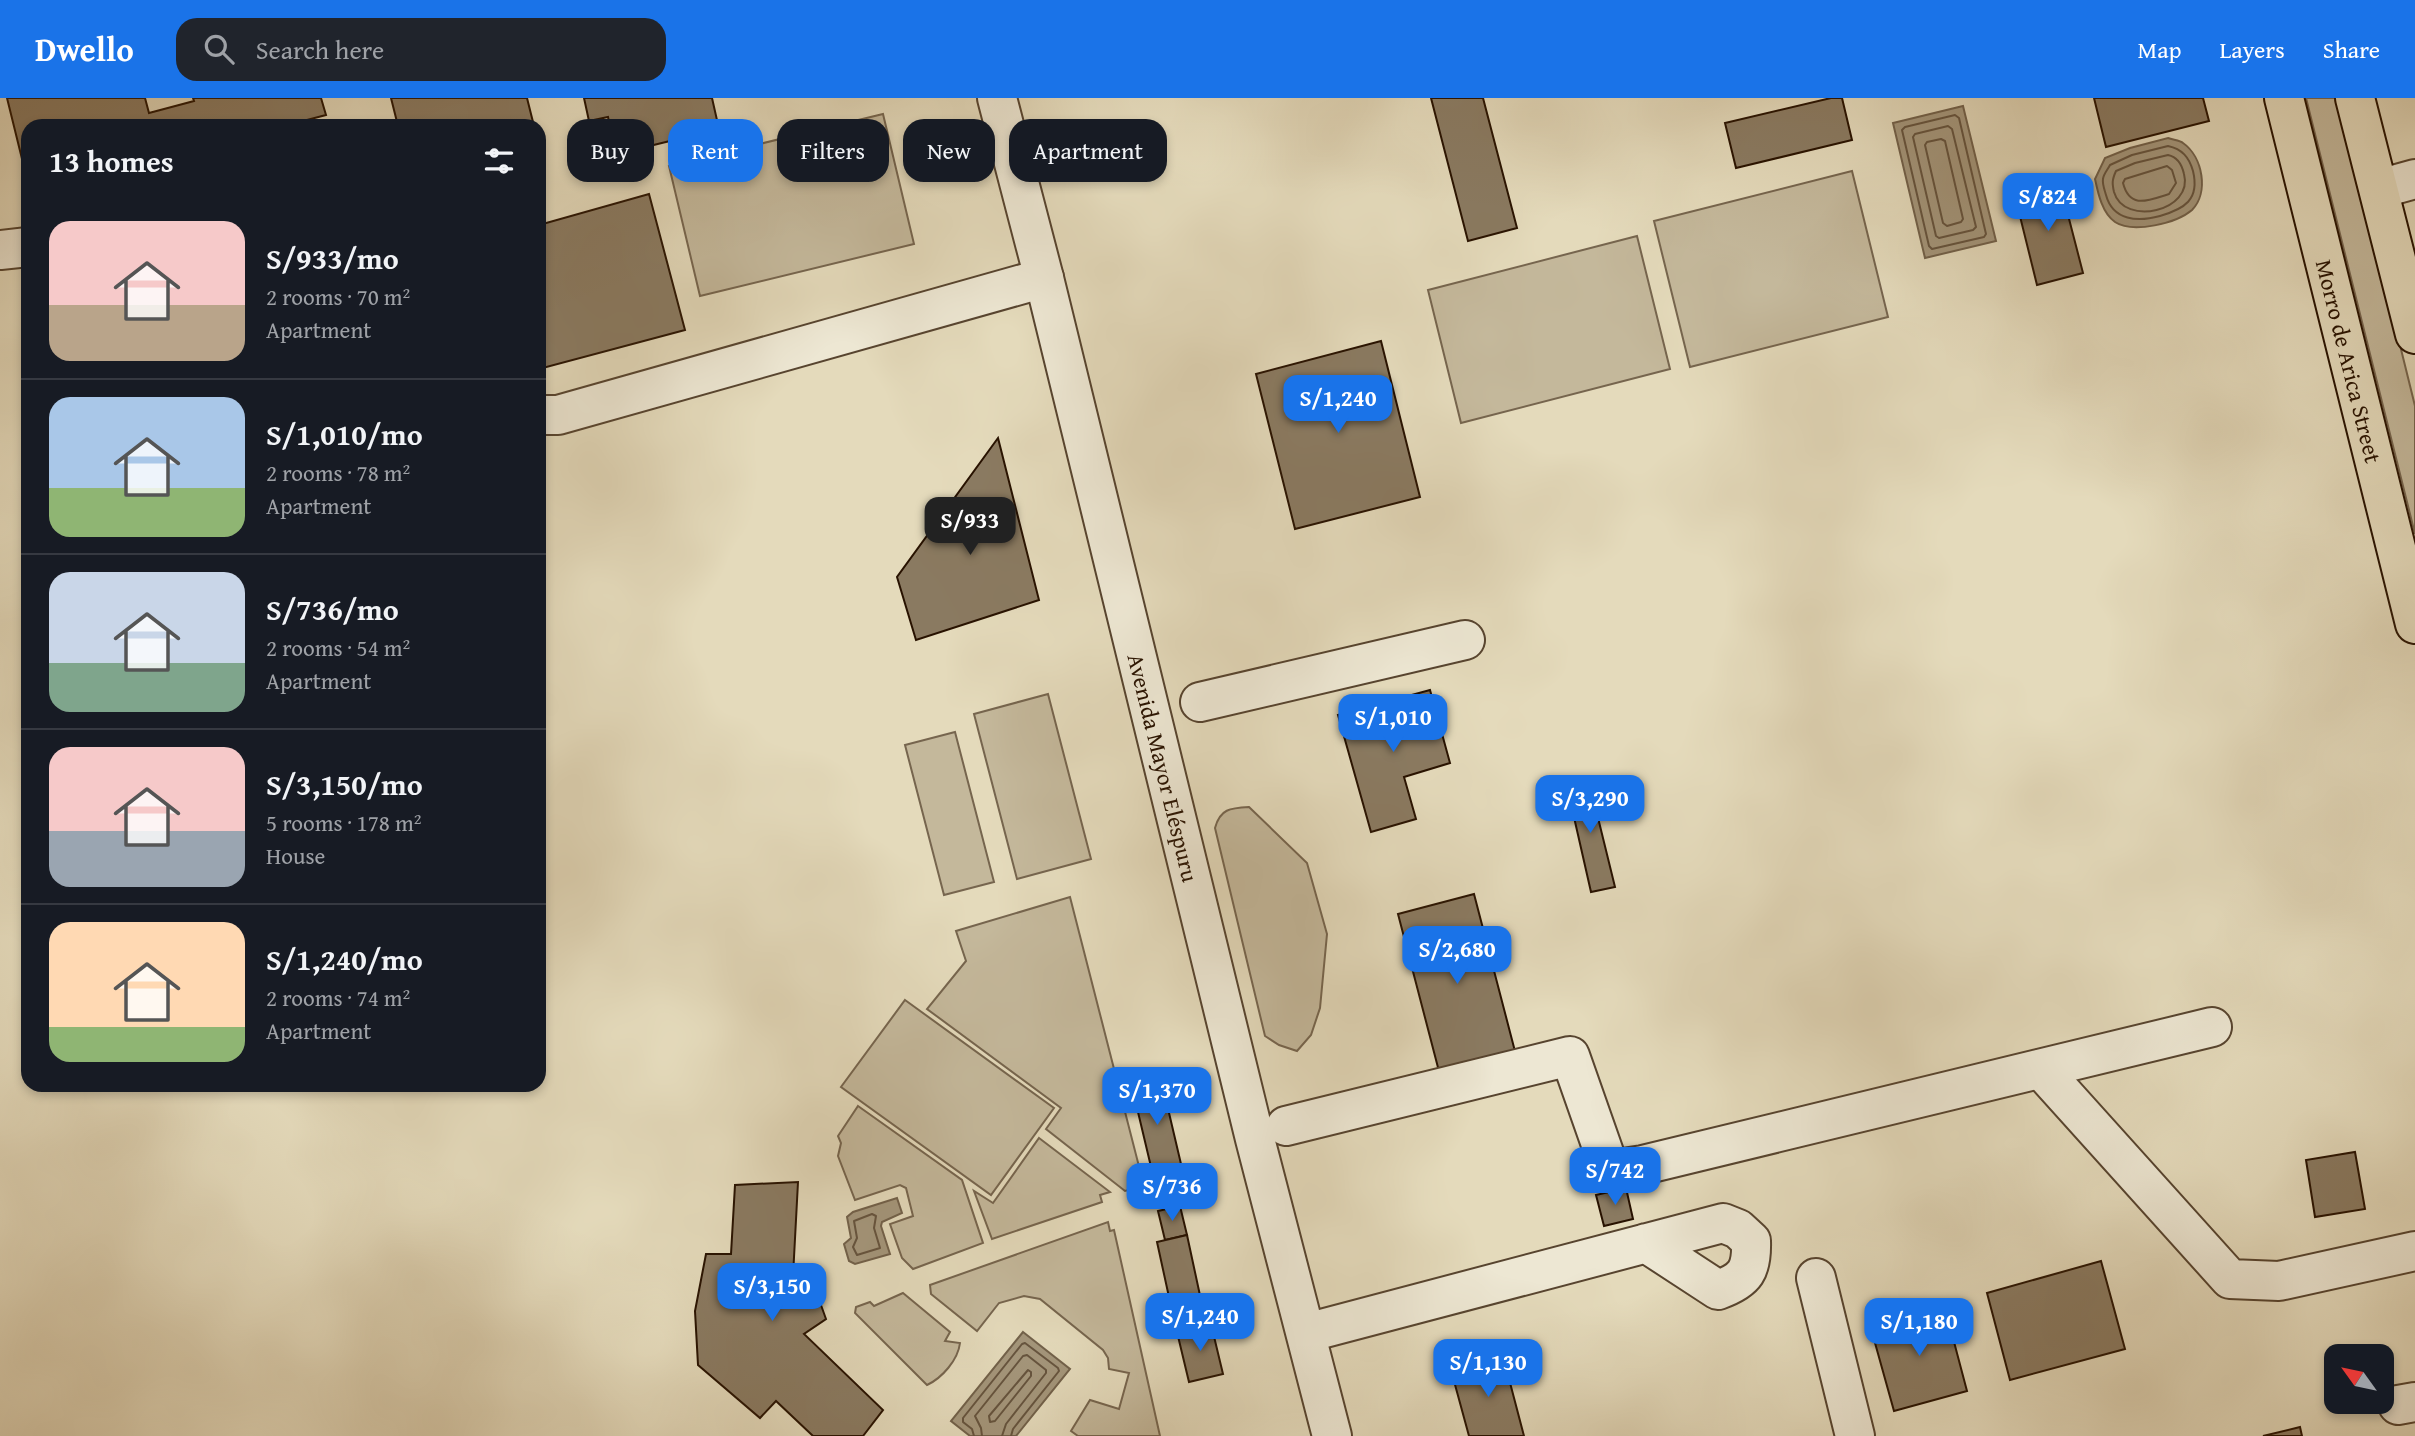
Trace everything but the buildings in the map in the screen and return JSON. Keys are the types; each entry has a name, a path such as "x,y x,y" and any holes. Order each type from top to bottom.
{"main road":[{"name":"Morro de Arica Street","path":"2284,98 2415,624"},
{"path":"2355,98 2415,334"}],"street":[{"name":"Avenida Mayor Eléspuru","path":"997,98 1044,278 1255,1139 1332,1436"},
{"path":"2379,189 2415,178"},
{"path":"0,250 21,248"},
{"path":"546,415 558,415 1044,278"},
{"path":"1200,702 1465,640"},
{"path":"1286,1126 1570,1056 1610,1170 1643,1165 2212,1027"},
{"path":"2041,1069 2230,1279 2279,1281 2415,1251"},
{"path":"1306,1333 1646,1243"},
{"path":"1816,1278 1855,1436"}],"shaded area":[{"path":"2306,98 2339,98 2415,406 2415,534"},
{"path":"883,114 884,119 862,119"},
{"path":"889,139 914,244 700,296 673,182 763,182 763,143 777,140 777,182 889,182"},
{"path":"1852,171 1888,317 1690,367 1654,221"},
{"path":"1637,236 1670,369 1461,423 1428,290"},
{"path":"1048,694 1091,859 1017,879 974,714"},
{"path":"955,732 994,882 944,895 905,745"},
{"path":"1249,807 1307,863 1327,934 1320,1008 1311,1035 1297,1051 1279,1045 1265,1036 1215,828 1223,813"},
{"path":"1070,897 1144,1186 1125,1191 1046,1129 1061,1108 927,1009 966,961 956,931"},
{"path":"905,1000 1054,1108 991,1195 841,1087"},
{"path":"858,1106 962,1180 983,1243 913,1269 902,1258 890,1224 913,1216 906,1188 900,1185 855,1200 838,1156 841,1143 838,1136"},
{"path":"1039,1138 1110,1192 1100,1195 1102,1202 992,1239 974,1191 993,1203"},
{"path":"1108,1222 1110,1231 1114,1230 1160,1436 1078,1436 1071,1431 1090,1400 1119,1409 1129,1373 1109,1369 1108,1358 1103,1350 1040,1299 1024,1296 999,1303 977,1331 931,1294 930,1285"},
{"path":"903,1293 950,1332 945,1341 960,1343 948,1368 927,1385 855,1313 856,1307 870,1302 874,1306"}],"water":[{"path":"1963,106 1996,241 1925,258 1893,123"},
{"path":"2168,138 2182,142 2195,157 2202,185 2197,203 2185,215 2166,223 2133,227 2115,222 2104,208 2095,179 2105,158"},
{"path":"897,1198 902,1213 882,1222 881,1226 890,1254 855,1264 849,1261 844,1244 851,1238 847,1217 853,1212"},
{"path":"1023,1332 1070,1369 1016,1436 970,1436 951,1421"}]}
